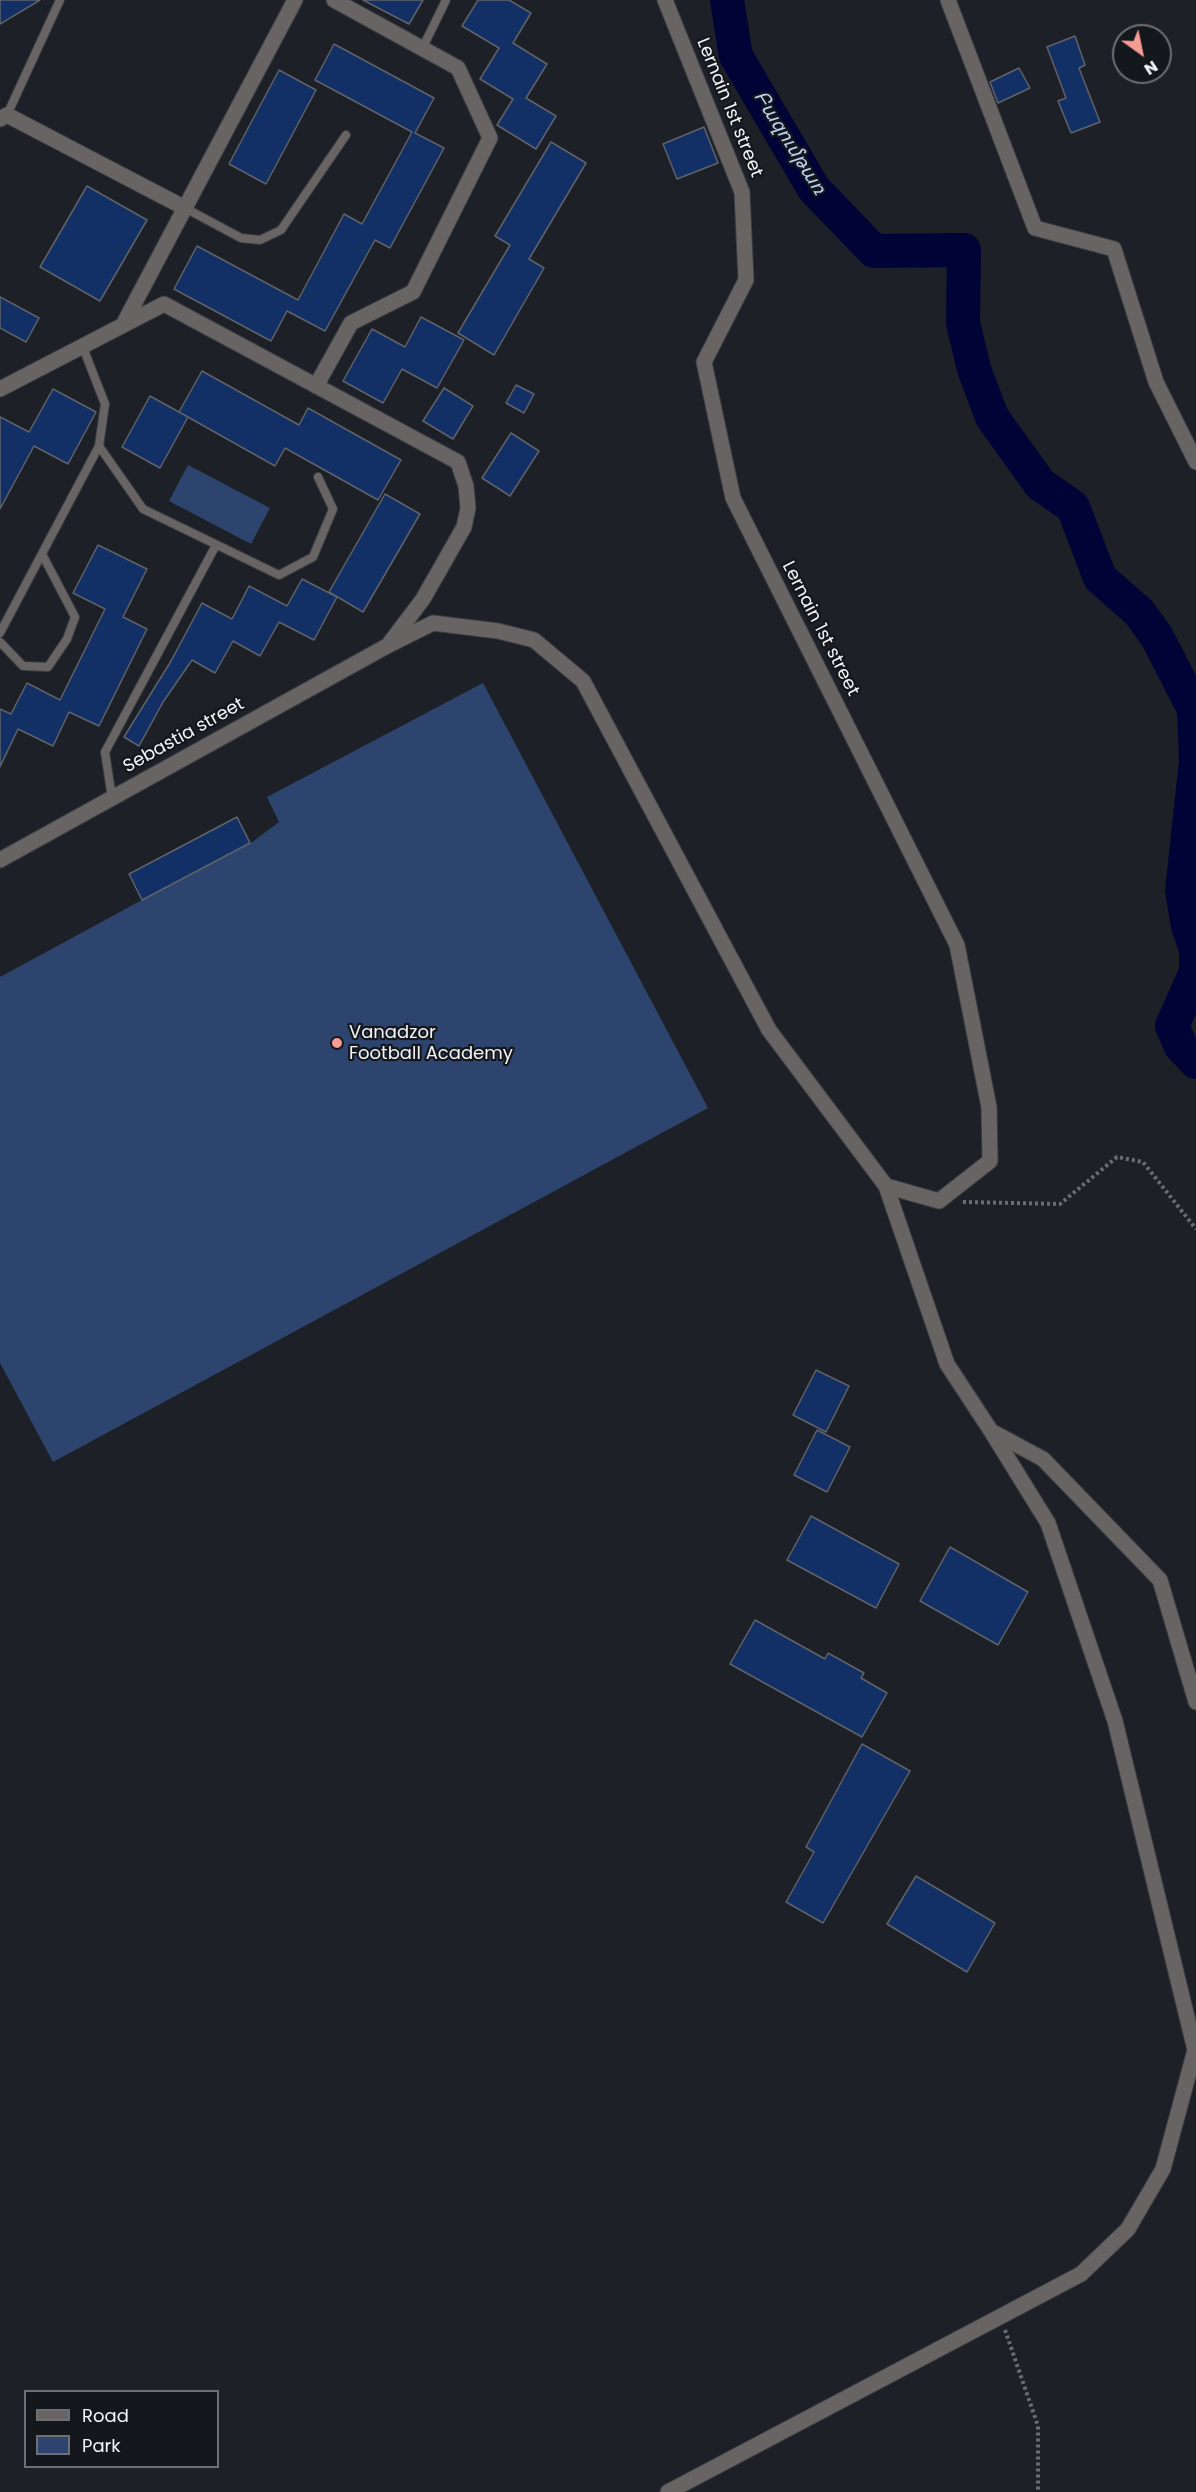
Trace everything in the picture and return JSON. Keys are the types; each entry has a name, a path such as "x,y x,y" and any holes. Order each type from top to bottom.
{"street":[{"path":"124,323 295,0"},
{"path":"316,386 351,323 412,292 490,138 458,69 423,47 334,0"},
{"name":"Lernain 1st street","path":"665,0 742,192 746,280 704,362 733,498 957,945 989,1107 990,1161 939,1201"},
{"path":"948,0 1035,228 1114,249 1156,382 1196,462"},
{"path":"4,117 185,208"},
{"path":"0,389 164,304 458,462 466,486 468,508 464,527 423,599 387,646"},
{"name":"Sebastia street","path":"0,860 387,646 433,623 498,631 534,640 583,681 769,1030 886,1186 947,1364 1048,1523 1115,1721 1195,2049 1163,2169 1128,2229 1081,2274 668,2492"},
{"path":"886,1186 939,1201"},
{"path":"991,1431 1043,1459 1160,1580 1196,1702"}],"lane":[{"path":"4,117 60,0"},
{"path":"423,47 446,0"},
{"path":"185,208 241,238 260,240 281,230 346,135"},
{"path":"0,633 99,446 105,404 82,345"},
{"path":"99,446 143,509 279,575 313,557 333,509 318,477"},
{"path":"112,798 105,752 216,545"},
{"path":"0,642 23,666 48,667 67,639 75,617 42,554"}],"path":[{"path":"939,1201 1060,1204 1117,1156 1143,1162 1196,1229"},
{"path":"1000,2317 1038,2426 1038,2492"}],"green space":[{"path":"188,465 270,508 251,544 169,501"},
{"name":"Vanadzor Football Academy","path":"483,683 708,1108 53,1462 0,1363 0,977 142,900 129,874 237,817 251,843 279,822 267,797"}],"building":[{"path":"0,0 40,0 0,24"},
{"path":"363,0 423,0 409,24"},
{"path":"478,0 509,0 531,13 513,43 547,64 526,98 556,116 536,149 497,125 513,99 480,79 499,48 462,26"},
{"path":"1075,36 1085,65 1079,68 1100,122 1071,133 1058,101 1066,98 1047,47"},
{"path":"334,44 434,98 415,133 444,148 390,248 375,240 325,331 287,311 271,341 174,289 197,246 298,300 344,214 362,224 412,132 315,80"},
{"path":"1019,68 1030,88 998,103 990,82"},
{"path":"279,70 316,90 266,184 229,164"},
{"path":"704,127 718,163 677,179 663,144"},
{"path":"551,142 586,163 529,259 544,268 494,355 458,333 510,245 495,236"},
{"path":"87,186 147,220 100,301 40,267"},
{"path":"0,297 39,318 26,342 0,328"},
{"path":"421,317 464,340 437,388 402,369 383,403 343,381 372,329 405,347"},
{"path":"202,371 299,425 308,408 401,460 378,500 285,448 275,466 179,412"},
{"path":"516,385 534,394 524,413 506,403"},
{"path":"444,388 473,406 453,439 423,421"},
{"path":"53,389 96,412 68,464 34,446 0,509 0,417 29,432"},
{"path":"150,396 188,417 160,468 122,447"},
{"path":"511,433 539,451 510,496 482,478"},
{"path":"385,494 420,514 363,612 329,592"},
{"path":"98,545 147,569 123,617 147,629 99,726 69,712 53,746 18,729 0,767 0,709 11,714 27,683 60,700 105,609 73,593"},
{"path":"302,579 337,597 314,640 279,622 260,656 233,641 215,673 192,660 163,702 139,746 124,737 171,661 202,603 232,619 249,586 287,606"},
{"path":"237,817 250,843 142,900 129,874"},
{"path":"816,1370 849,1386 826,1432 793,1415"},
{"path":"817,1430 850,1447 827,1492 794,1475"},
{"path":"811,1516 899,1564 876,1608 787,1560"},
{"path":"950,1547 1028,1592 998,1645 920,1601"},
{"path":"755,1620 825,1659 828,1653 864,1673 861,1678 887,1693 862,1737 730,1664"},
{"path":"862,1744 910,1771 823,1923 786,1902 814,1852 806,1847"},
{"path":"916,1876 995,1923 967,1972 887,1924"}],"waterway":[{"name":"Բազումթառ","path":"727,0 736,56 814,189 874,251 964,250 963,323 974,369 992,417 1040,484 1073,507 1100,578 1139,612 1157,637 1194,709 1196,761 1182,891 1188,926 1196,949 1196,972 1172,1026 1181,1046 1196,1062"}],"place":[{"name":"Vanadzor Football Academy","path":"337,1043"}]}
